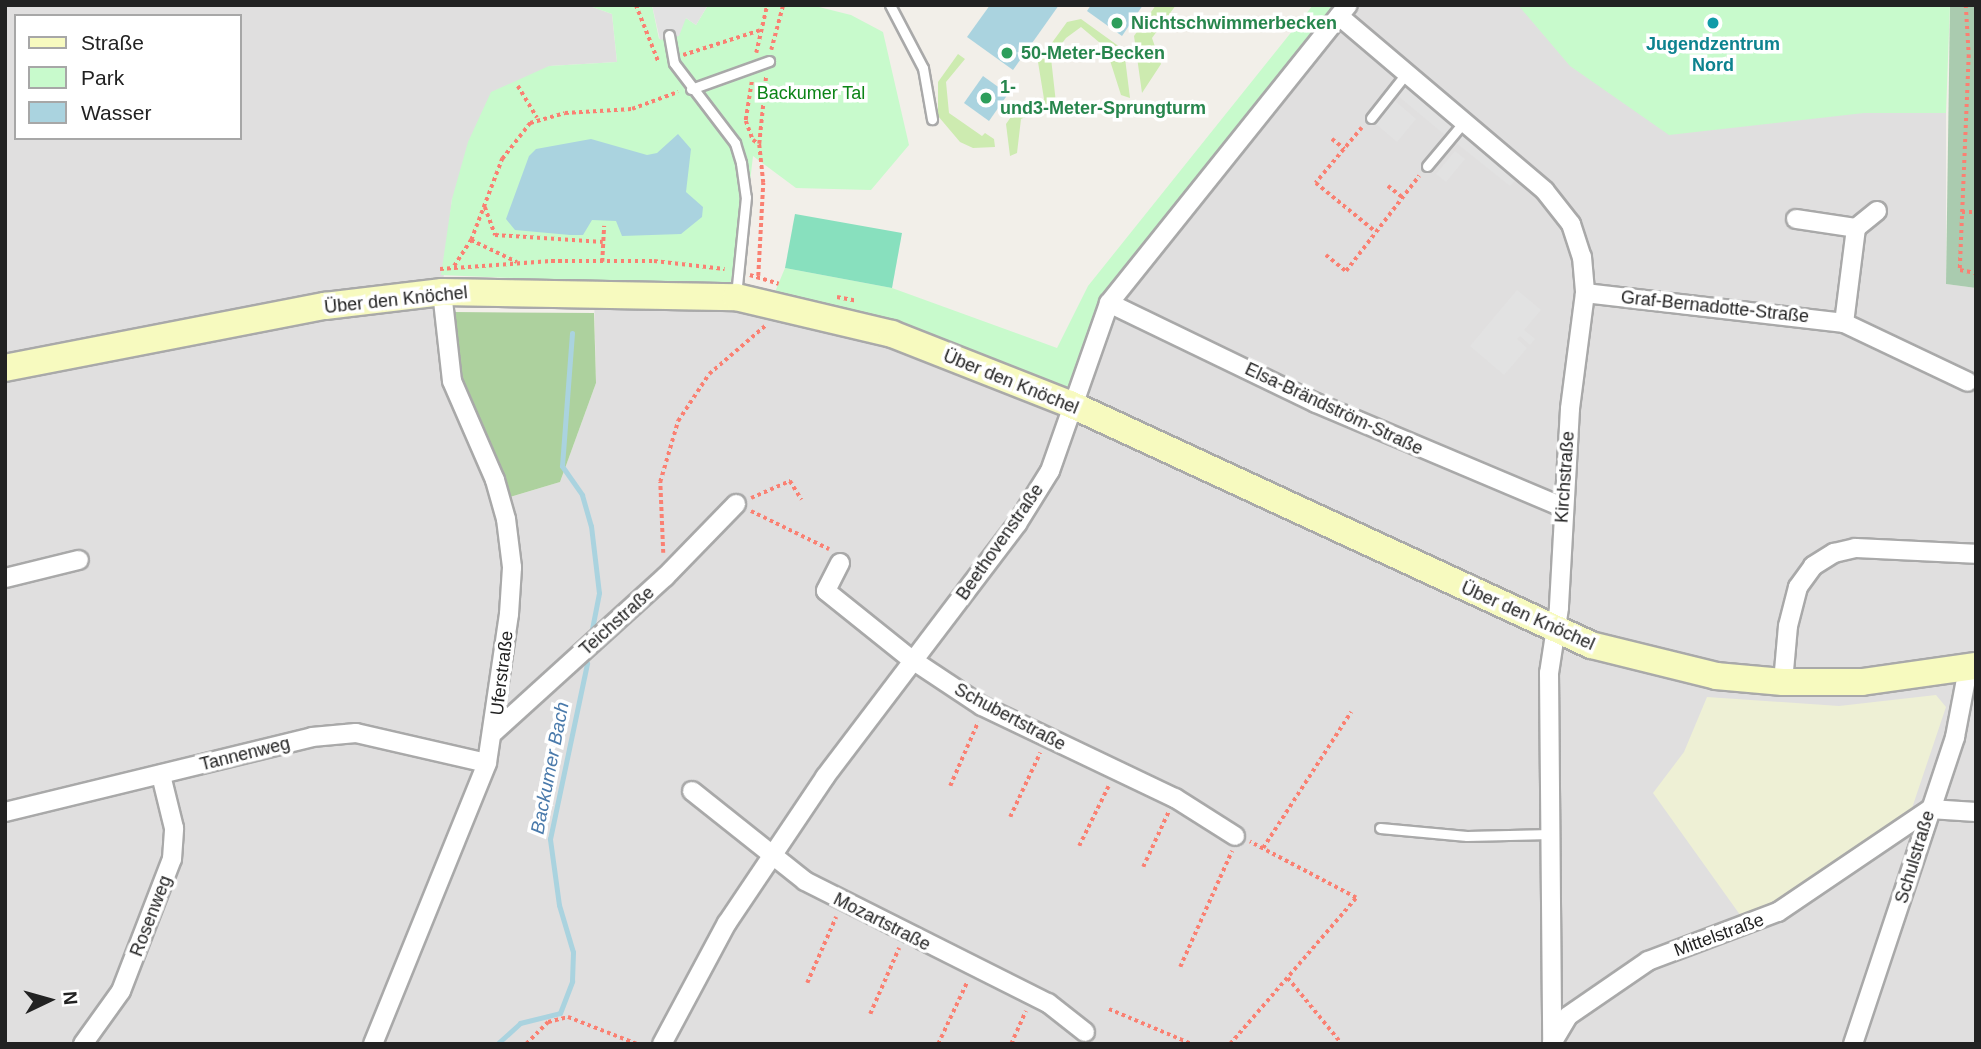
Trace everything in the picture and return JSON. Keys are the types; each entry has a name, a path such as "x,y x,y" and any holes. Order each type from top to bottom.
{"main road":[{"name":"Über den Knöchel","path":"5,369 315,308 442,292 736,297 892,334 1070,404 1553,629 1648,662 1716,676 1783,682 1862,682 1972,668"}],"street":[{"name":"Kirchstraße","path":"1344,11 1405,75 1545,191 1571,224 1582,257 1585,293 1562,507 1559,608 1553,629 1552,1044"},
{"name":"Beethovenstraße","path":"662,1044 727,923 911,659 1005,540 1043,482 1109,303 1344,11"},
{"path":"1844,323 1856,228 1877,211"},
{"path":"1796,219 1856,228"},
{"name":"Uferstraße","path":"373,1044 487,764 494,732 512,567 495,480 452,381 442,292"},
{"name":"Graf-Bernadotte-Straße","path":"1585,293 1765,310 1844,323 1968,382"},
{"name":"Elsa-Brändström-Straße","path":"1109,303 1329,409 1562,507"},
{"name":"Teichstraße","path":"494,732 665,577 736,504"},
{"path":"1783,682 1788,626 1798,587 1813,566 1834,553 1855,548 1976,554"},
{"name":"Schubertstraße","path":"834,556 826,591 911,659 985,707 1046,739 1175,798 1235,835"},
{"path":"5,578 79,560"},
{"name":"Schulstraße","path":"1853,1044 1955,737 1972,668"},
{"name":"Tannenweg","path":"5,812 312,737 356,733 487,764"},
{"name":"Rosenweg","path":"83,1044 121,991 172,859 174,828 161,775"},
{"name":"Mozartstraße","path":"692,791 804,881 1033,996 1085,1032"},
{"path":"1930,810 1976,812"},
{"name":"Mittelstraße","path":"1552,1044 1568,1016 1614,982 1648,961 1778,912 1930,810"}],"lane":[{"path":"890,5 923,68 932,119"},
{"path":"669,35 673,58 690,88 735,143 741,163 746,197 736,297"},
{"path":"690,88 769,61"},
{"path":"1371,118 1405,75"},
{"path":"1427,166 1463,123"},
{"path":"1380,828 1467,836 1551,834"}],"path":[{"path":"636,5 660,65"},
{"path":"758,276 763,183 759,144 769,61 783,5"},
{"path":"1966,5 1969,55 1960,270 1976,273"},
{"path":"673,58 761,30"},
{"path":"1969,55 1976,55"},
{"path":"1968,79 1976,79"},
{"path":"518,86 537,118"},
{"path":"471,240 518,262 454,266 471,240 513,141 537,118 632,109 690,88"},
{"path":"1371,118 1316,183 1376,232"},
{"path":"1332,139 1345,149"},
{"path":"1326,255 1346,271 1427,166"},
{"path":"1388,186 1402,197"},
{"path":"484,205 495,235 603,242"},
{"path":"1962,212 1976,212"},
{"path":"602,262 604,226"},
{"path":"758,320 774,328"},
{"path":"665,577 659,499 678,421 709,374 766,325"},
{"path":"736,504 790,481 802,500"},
{"path":"736,504 834,556"},
{"path":"950,786 985,707"},
{"path":"1230,1044 1356,898 1263,848 1351,712"},
{"path":"1010,817 1046,739"},
{"path":"1079,846 1116,771"},
{"path":"1143,867 1175,798"},
{"path":"1180,967 1230,857 1235,835"},
{"path":"807,983 843,902"},
{"path":"870,1014 905,933"},
{"path":"938,1044 974,968"},
{"path":"1288,978 1342,1044"},
{"path":"1011,1044 1033,996"},
{"path":"1109,1009 1192,1044"},
{"path":"526,1044 548,1023 568,1017 637,1044"}],"shaded area":[{"path":"5,5 587,5 612,14 617,62 549,66 452,199 442,292 501,500 560,482 596,383 594,292 736,297 1070,404 1109,303 1348,5 1747,5 1864,113 1946,113 1946,284 1976,288 1976,1044 5,1044"},
{"path":"652,5 708,5 696,25 686,18 679,36 660,40"},
{"path":"1406,85 1453,124 1445,135 1397,95"},
{"path":"1394,100 1416,119 1397,142 1375,123"},
{"path":"1463,131 1519,176 1510,186 1455,142"},
{"path":"1455,151 1465,159 1446,182 1436,174"},
{"path":"1517,290 1541,310 1524,330 1535,339 1530,345 1520,336 1517,339 1527,348 1504,375 1470,346"}],"green space":[{"name":"Backumer Tal","path":"587,5 652,5 659,39 686,18 696,25 708,5 811,5 851,15 883,32 909,145 871,190 796,188 753,156 744,233 729,287 441,275 452,199 468,142 491,92 549,66 617,62 612,14"},
{"path":"1156,5 1176,5 1152,38 1161,64 1142,93 1134,36"},
{"path":"1313,5 1348,5 1128,281 1070,404 770,304 785,268 892,288 1057,348 1088,286"},
{"path":"1518,5 1950,5 1946,113 1864,113 1669,135 1570,66"},
{"path":"1950,5 1976,5 1976,288 1946,284"},
{"path":"1081,19 1124,50 1130,98 1121,95 1106,48 1081,27 1066,38 1051,58 1056,103 1021,119 1017,153 1010,156 1006,124 1020,104 1044,99 1038,62 1067,22"},
{"path":"958,54 965,59 946,82 949,113 982,136 985,133 994,139 995,147 973,148 960,142 938,116 938,82"},
{"path":"795,214 902,233 892,288 785,268"},
{"path":"452,312 594,313 596,383 560,482 510,497 455,367"},
{"path":"1936,695 1946,707 1909,817 1775,905 1743,919 1653,793 1684,752 1707,697 1839,706"}],"water":[{"name":"50-Meter-Becken","path":"990,5 1059,5 1013,70 967,37"},
{"name":"Nichtschwimmerbecken","path":"1091,5 1143,5 1122,36 1087,11"},
{"name":"1- und3-Meter-Sprungturm","path":"983,76 1008,94 989,121 964,103"},
{"path":"678,134 691,149 686,192 703,207 702,217 681,234 622,236 616,221 592,220 583,235 570,235 515,230 506,219 529,156 536,149 591,139 647,155 657,153"}],"waterway":[{"name":"Backumer Bach","path":"572,333 562,466 582,495 591,526 599,593 592,628"},
{"name":"Backumer Bach","path":"497,1044 520,1023 560,1013 572,981 573,952 559,905 550,839 587,663"}],"place":[{"name":"Nichtschwimmerbecken","path":"1117,23"},
{"name":"Jugendzentrum Nord","path":"1713,23"},
{"name":"50-Meter-Becken","path":"1007,53"},
{"name":"1- und3-Meter-Sprungturm","path":"986,98"}]}
